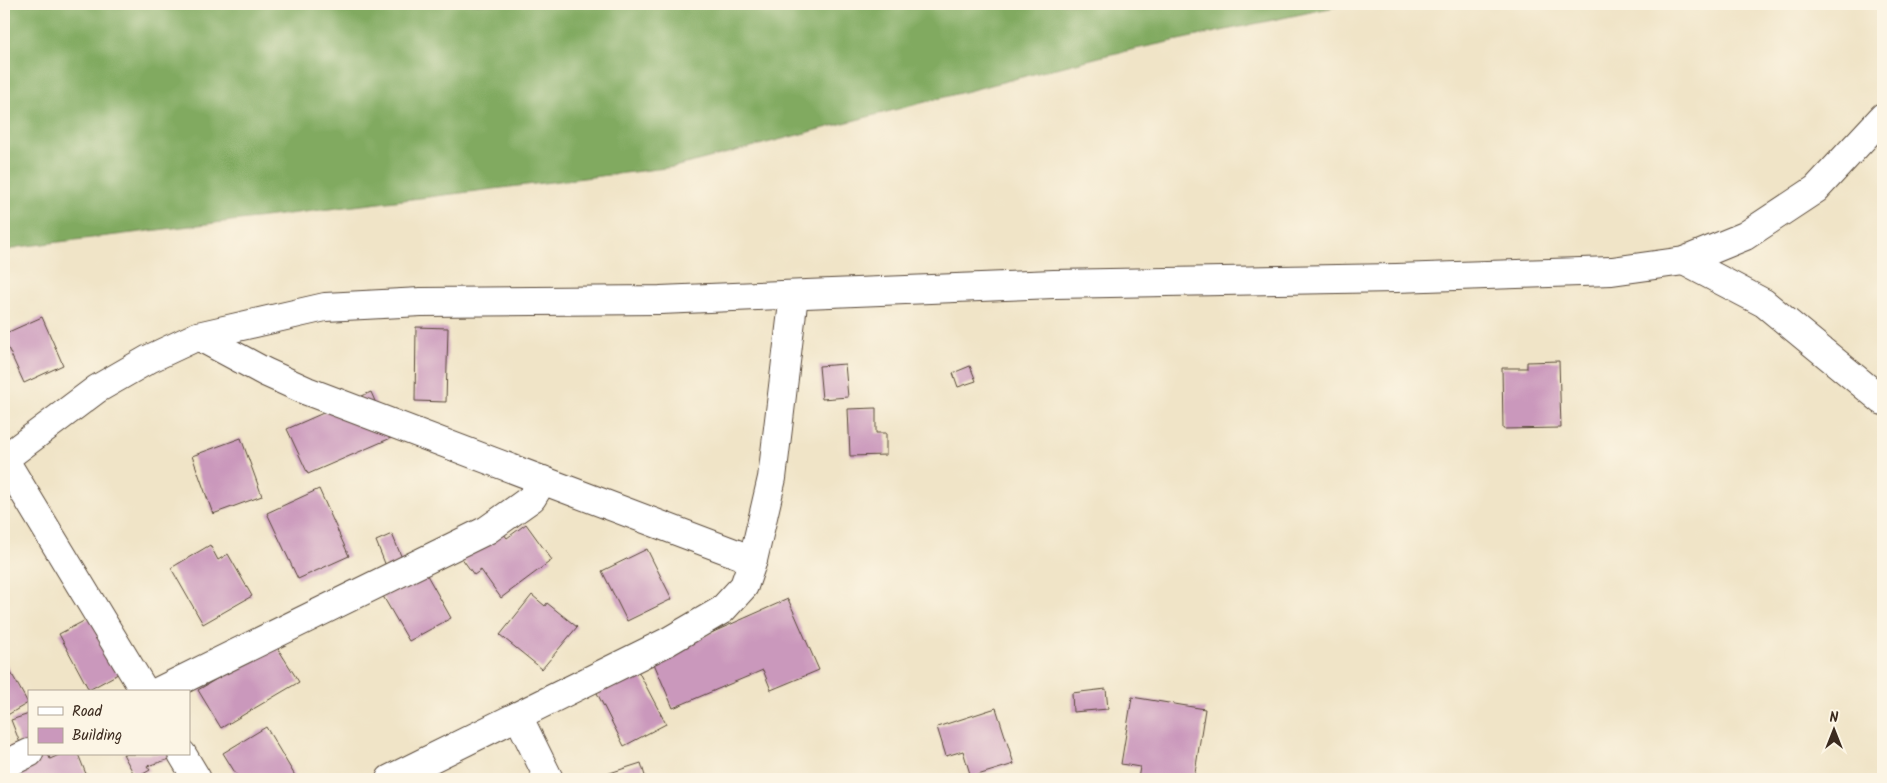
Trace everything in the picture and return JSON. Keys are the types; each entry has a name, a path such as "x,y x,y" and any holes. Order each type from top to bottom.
{"street":[{"path":"144,690 4,459 97,389 149,359 198,336 325,307 421,302 660,300 1054,284 1396,278 1612,271 1684,261 1745,236 1816,189 1883,117"},
{"path":"1684,261 1764,303 1883,401"},
{"path":"390,779 667,642 722,610 744,586 753,560 772,478 794,295"},
{"path":"198,336 265,372 307,391 753,560"},
{"path":"161,690 488,530 532,498 544,480"},
{"path":"518,716 549,779"},
{"path":"4,765 28,753"},
{"path":"183,756 197,779"}],"green space":[{"path":"4,4 1349,4 1107,55 674,167 18,247 4,252"}],"building":[{"path":"42,317 63,365 24,383 4,339 4,334"},
{"path":"416,327 448,328 446,402 415,401"},
{"path":"1559,361 1561,428 1503,429 1502,368 1527,368 1527,362"},
{"path":"845,364 848,397 822,399 819,366"},
{"path":"970,366 976,381 958,387 953,373"},
{"path":"371,392 391,438 308,474 287,429"},
{"path":"876,408 876,433 886,433 886,455 850,456 848,409"},
{"path":"241,438 262,496 213,514 192,456"},
{"path":"319,489 349,556 298,579 267,513"},
{"path":"526,524 552,560 501,598 481,570 474,575 461,557 500,529 507,538"},
{"path":"392,534 409,575 423,568 451,618 409,641 380,591 390,576 376,541"},
{"path":"210,545 218,560 228,554 252,596 203,624 171,568"},
{"path":"647,549 672,599 627,621 602,571"},
{"path":"532,595 545,606 547,603 577,627 542,669 500,635"},
{"path":"788,599 819,670 771,690 763,670 673,708 652,659"},
{"path":"105,610 134,665 89,690 59,634"},
{"path":"275,644 299,682 221,728 198,690"},
{"path":"4,660 28,703 4,717"},
{"path":"637,669 666,724 624,746 596,691"},
{"path":"1106,689 1108,709 1073,712 1072,693"},
{"path":"1132,697 1205,709 1194,779 1138,779 1140,767 1121,764"},
{"path":"996,708 1014,764 971,777 963,751 946,756 937,727"},
{"path":"28,714 28,756 49,756 50,759 57,756 79,756 88,779 16,779 4,749 20,743 11,720"},
{"path":"266,727 297,779 239,779 223,753"},
{"path":"124,756 180,756 147,766 150,770 136,778"},
{"path":"641,763 646,779 591,779"}]}
